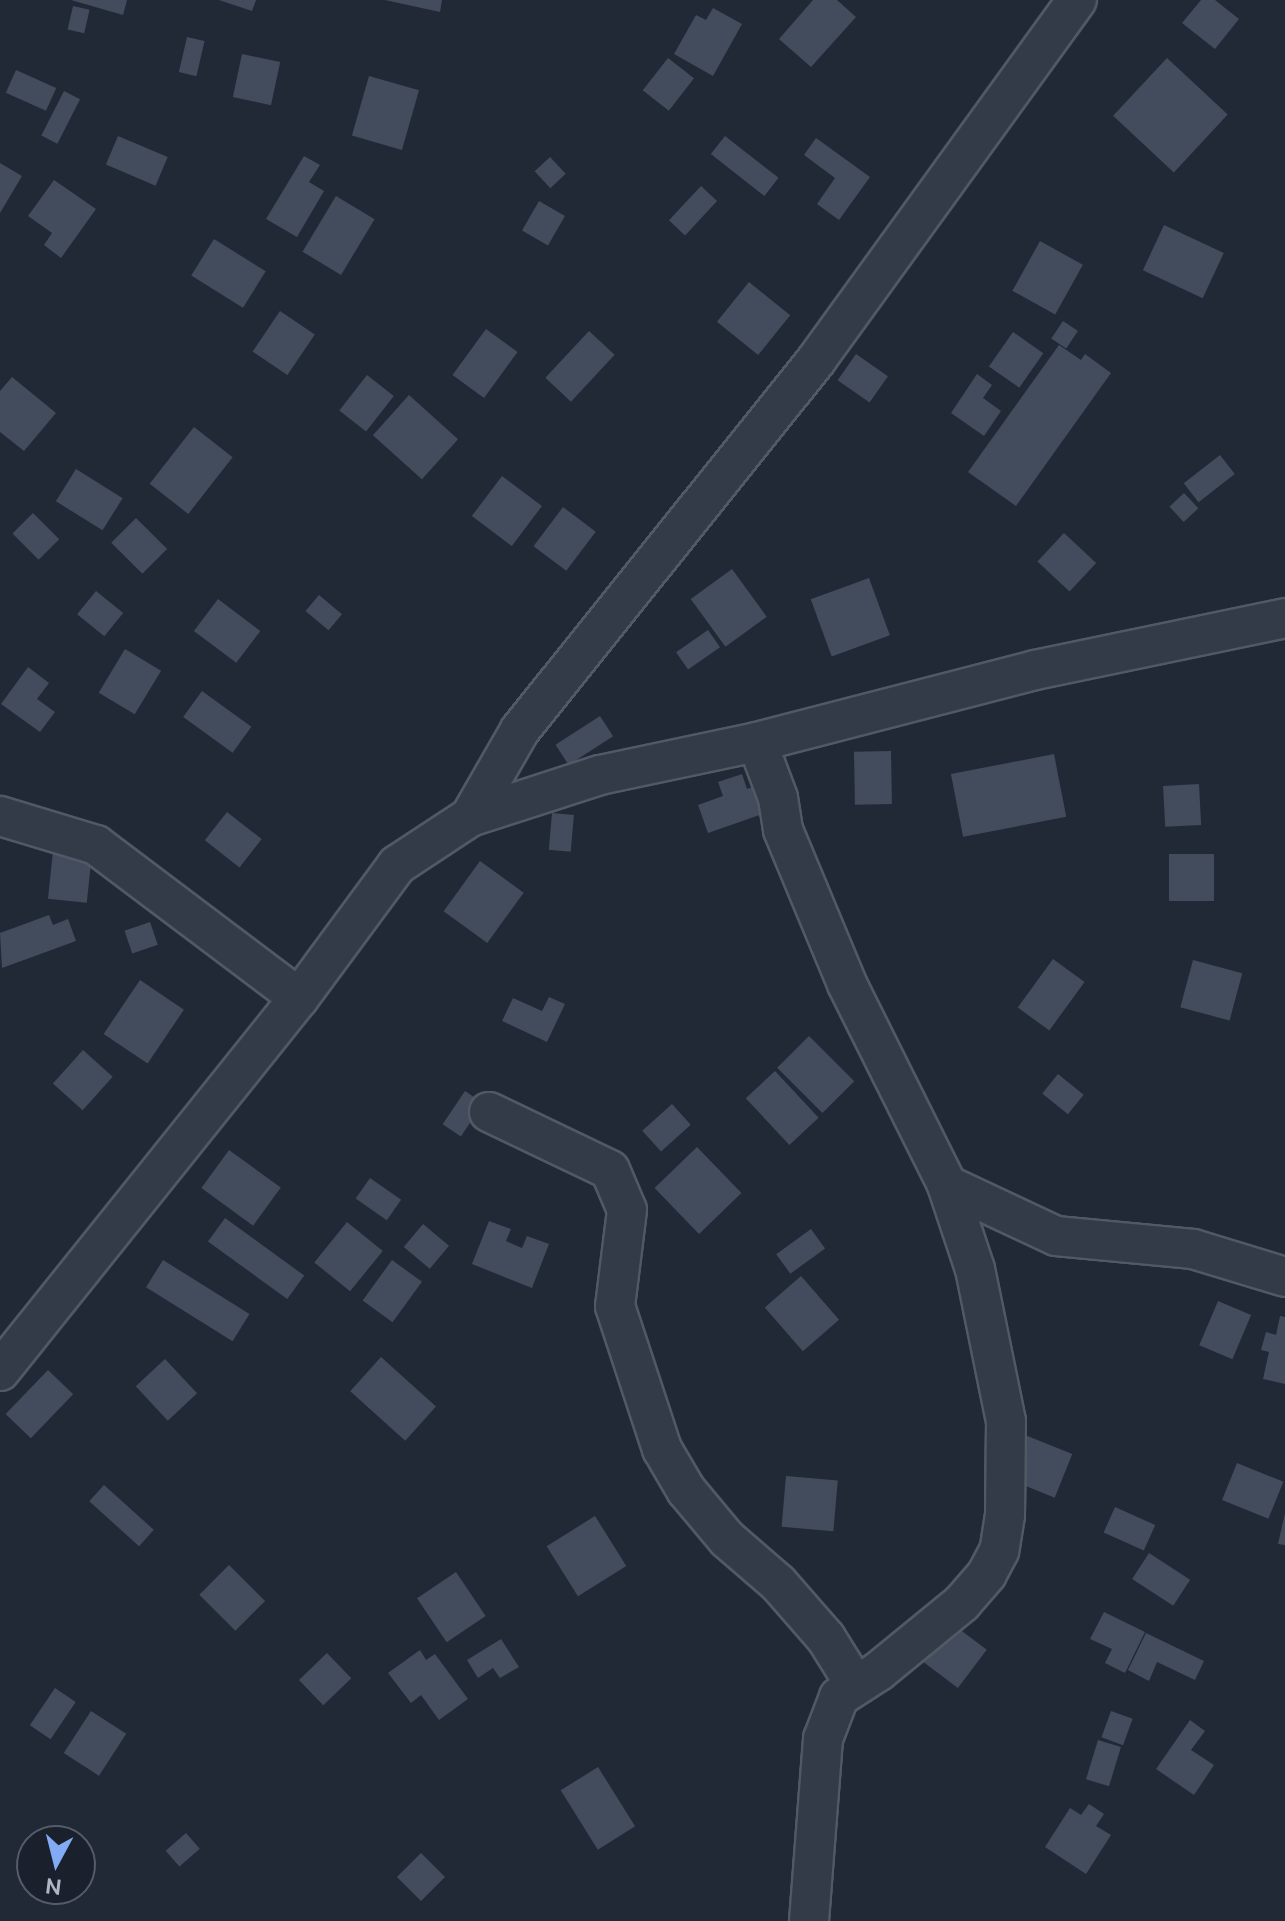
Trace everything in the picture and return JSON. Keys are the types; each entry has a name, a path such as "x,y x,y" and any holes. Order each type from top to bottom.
{"street":[{"path":"470,817 520,730 817,359 1077,0"},
{"path":"0,1371 299,998 397,865 470,817 600,775 757,742 1035,670 1285,618"},
{"path":"757,742 778,798 783,830 841,972 947,1185 975,1269 1006,1421 1005,1515 999,1551 962,1603 879,1671 854,1683 839,1697 823,1739 809,1921"},
{"path":"0,816 96,845 299,998"},
{"path":"489,1112 610,1170 627,1210 615,1306 662,1449 686,1490 727,1539 778,1583 826,1638 854,1683"},
{"path":"947,1185 1056,1236 1193,1249 1285,1277"}],"building":[{"path":"71,0 127,0 123,15"},
{"path":"219,0 256,0 252,11"},
{"path":"385,0 442,0 440,12"},
{"path":"813,0 837,0 856,17 811,67 779,39"},
{"path":"1201,0 1215,0 1239,19 1215,49 1182,23"},
{"path":"73,6 90,10 84,33 68,29"},
{"path":"713,8 742,24 713,76 674,54 696,15 706,20"},
{"path":"187,37 205,41 196,76 179,72"},
{"path":"242,54 280,62 271,105 233,97"},
{"path":"668,58 694,78 669,111 643,90"},
{"path":"1167,58 1228,115 1174,172 1113,116"},
{"path":"16,70 56,88 46,111 6,93"},
{"path":"369,76 419,90 402,150 352,136"},
{"path":"64,91 80,99 57,144 41,136"},
{"path":"118,136 168,157 156,186 106,165"},
{"path":"725,136 779,178 764,196 711,154"},
{"path":"816,138 870,177 839,220 817,204 835,178 804,155"},
{"path":"304,156 320,165 309,182 324,191 297,237 266,219"},
{"path":"550,157 566,174 550,188 535,171"},
{"path":"0,163 22,176 0,213"},
{"path":"54,180 96,209 61,258 44,245 52,233 28,216"},
{"path":"701,186 717,201 685,235 669,220"},
{"path":"336,196 375,219 341,275 303,252"},
{"path":"539,201 565,216 548,245 522,230"},
{"path":"1164,225 1224,253 1203,298 1143,270"},
{"path":"214,239 266,271 243,308 191,275"},
{"path":"1040,241 1083,265 1055,315 1012,291"},
{"path":"749,282 790,315 758,355 717,322"},
{"path":"280,311 315,334 287,375 253,352"},
{"path":"1063,321 1078,331 1066,348 1051,338"},
{"path":"486,329 518,352 484,398 452,375"},
{"path":"589,331 615,355 571,402 545,378"},
{"path":"1013,332 1043,353 1019,388 989,366"},
{"path":"1059,345 1081,360 1085,354 1111,373 1016,506 968,472"},
{"path":"856,354 888,376 870,403 838,380"},
{"path":"977,374 992,385 983,398 1001,411 984,436 951,413"},
{"path":"367,375 394,396 366,431 339,410"},
{"path":"12,377 56,413 24,451 0,432 0,391"},
{"path":"409,395 458,439 422,479 373,435"},
{"path":"194,427 233,457 188,514 150,484"},
{"path":"1220,455 1235,474 1199,502 1184,483"},
{"path":"76,469 123,498 103,530 56,501"},
{"path":"502,476 542,506 512,546 472,516"},
{"path":"1184,493 1198,508 1184,522 1169,507"},
{"path":"563,507 596,532 566,571 534,546"},
{"path":"33,513 59,539 39,560 12,534"},
{"path":"136,518 167,549 142,574 111,543"},
{"path":"1064,533 1096,563 1070,592 1037,562"},
{"path":"732,569 767,617 725,647 691,599"},
{"path":"869,578 890,635 832,657 811,599"},
{"path":"96,591 123,613 104,636 77,614"},
{"path":"319,595 342,614 328,630 306,611"},
{"path":"218,599 260,631 236,663 194,631"},
{"path":"708,630 720,647 688,670 676,652"},
{"path":"125,649 161,671 135,714 99,693"},
{"path":"28,667 49,683 37,699 55,712 40,732 1,704"},
{"path":"202,691 251,727 233,753 183,717"},
{"path":"600,716 613,736 569,765 556,745"},
{"path":"891,751 892,804 855,805 854,752"},
{"path":"1054,754 1066,817 963,837 951,774"},
{"path":"742,774 747,789 762,784 771,811 708,833 698,805 723,796 718,782"},
{"path":"1199,784 1201,825 1165,827 1163,786"},
{"path":"227,812 262,839 240,867 205,840"},
{"path":"552,813 574,815 571,852 549,850"},
{"path":"53,851 92,855 87,903 48,899"},
{"path":"1169,854 1214,854 1214,901 1169,901"},
{"path":"480,861 524,893 487,943 444,911"},
{"path":"49,915 53,925 68,919 76,941 2,968 0,933"},
{"path":"150,922 158,945 132,953 124,931"},
{"path":"1053,959 1085,982 1049,1030 1018,1008"},
{"path":"1193,960 1242,973 1230,1021 1180,1007"},
{"path":"140,980 184,1010 148,1064 104,1034"},
{"path":"549,997 565,1004 547,1042 502,1021 513,998 542,1011"},
{"path":"809,1036 854,1081 822,1113 777,1068"},
{"path":"83,1050 113,1077 83,1110 53,1083"},
{"path":"775,1071 819,1118 789,1145 746,1098"},
{"path":"1058,1074 1084,1095 1068,1114 1042,1093"},
{"path":"465,1091 483,1103 461,1136 443,1124"},
{"path":"672,1104 691,1125 661,1152 642,1131"},
{"path":"697,1147 741,1193 699,1234 655,1188"},
{"path":"229,1150 281,1188 253,1226 201,1188"},
{"path":"370,1178 401,1200 387,1220 356,1198"},
{"path":"225,1218 304,1276 287,1299 208,1241"},
{"path":"489,1221 511,1229 506,1241 522,1248 527,1236 549,1244 532,1288 472,1264"},
{"path":"347,1222 383,1251 350,1291 314,1262"},
{"path":"423,1224 449,1246 430,1269 404,1247"},
{"path":"811,1229 825,1248 790,1274 776,1254"},
{"path":"163,1260 250,1314 233,1341 146,1287"},
{"path":"392,1260 422,1282 393,1322 363,1300"},
{"path":"801,1276 839,1320 803,1351 765,1307"},
{"path":"1218,1301 1251,1315 1232,1359 1199,1345"},
{"path":"1280,1316 1285,1317 1285,1384 1263,1379 1269,1352 1261,1350 1266,1332 1276,1335"},
{"path":"381,1357 436,1407 405,1441 350,1391"},
{"path":"165,1359 197,1393 168,1421 136,1386"},
{"path":"48,1370 73,1394 31,1438 6,1414"},
{"path":"1025,1435 1072,1454 1055,1498 1007,1479"},
{"path":"1237,1463 1283,1482 1268,1519 1222,1500"},
{"path":"786,1476 838,1481 833,1531 782,1527"},
{"path":"104,1485 154,1530 139,1546 89,1501"},
{"path":"1115,1507 1155,1525 1144,1550 1104,1533"},
{"path":"1285,1513 1285,1545 1278,1544"},
{"path":"595,1516 626,1566 578,1596 547,1546"},
{"path":"1149,1553 1190,1580 1173,1606 1132,1579"},
{"path":"229,1565 265,1601 235,1631 199,1595"},
{"path":"456,1572 486,1616 447,1642 417,1598"},
{"path":"1104,1612 1145,1632 1125,1673 1105,1663 1112,1649 1090,1639"},
{"path":"950,1622 987,1650 958,1688 921,1660"},
{"path":"1146,1633 1204,1661 1195,1680 1157,1662 1149,1681 1128,1670"},
{"path":"501,1639 519,1667 500,1678 493,1668 478,1678 467,1660"},
{"path":"420,1650 426,1660 435,1654 468,1699 439,1720 421,1695 411,1703 388,1673"},
{"path":"327,1653 351,1678 323,1705 299,1680"},
{"path":"55,1688 76,1702 51,1739 30,1725"},
{"path":"91,1711 126,1734 99,1776 64,1753"},
{"path":"1111,1711 1133,1719 1123,1745 1101,1737"},
{"path":"1190,1720 1205,1731 1191,1750 1214,1765 1194,1795 1156,1769"},
{"path":"1098,1740 1121,1747 1109,1786 1086,1779"},
{"path":"598,1767 635,1826 598,1850 561,1790"},
{"path":"1089,1804 1104,1814 1096,1826 1111,1835 1086,1874 1045,1847 1070,1808 1081,1815"},
{"path":"186,1833 200,1849 179,1867 166,1851"},
{"path":"421,1853 445,1877 421,1901 397,1877"}]}
